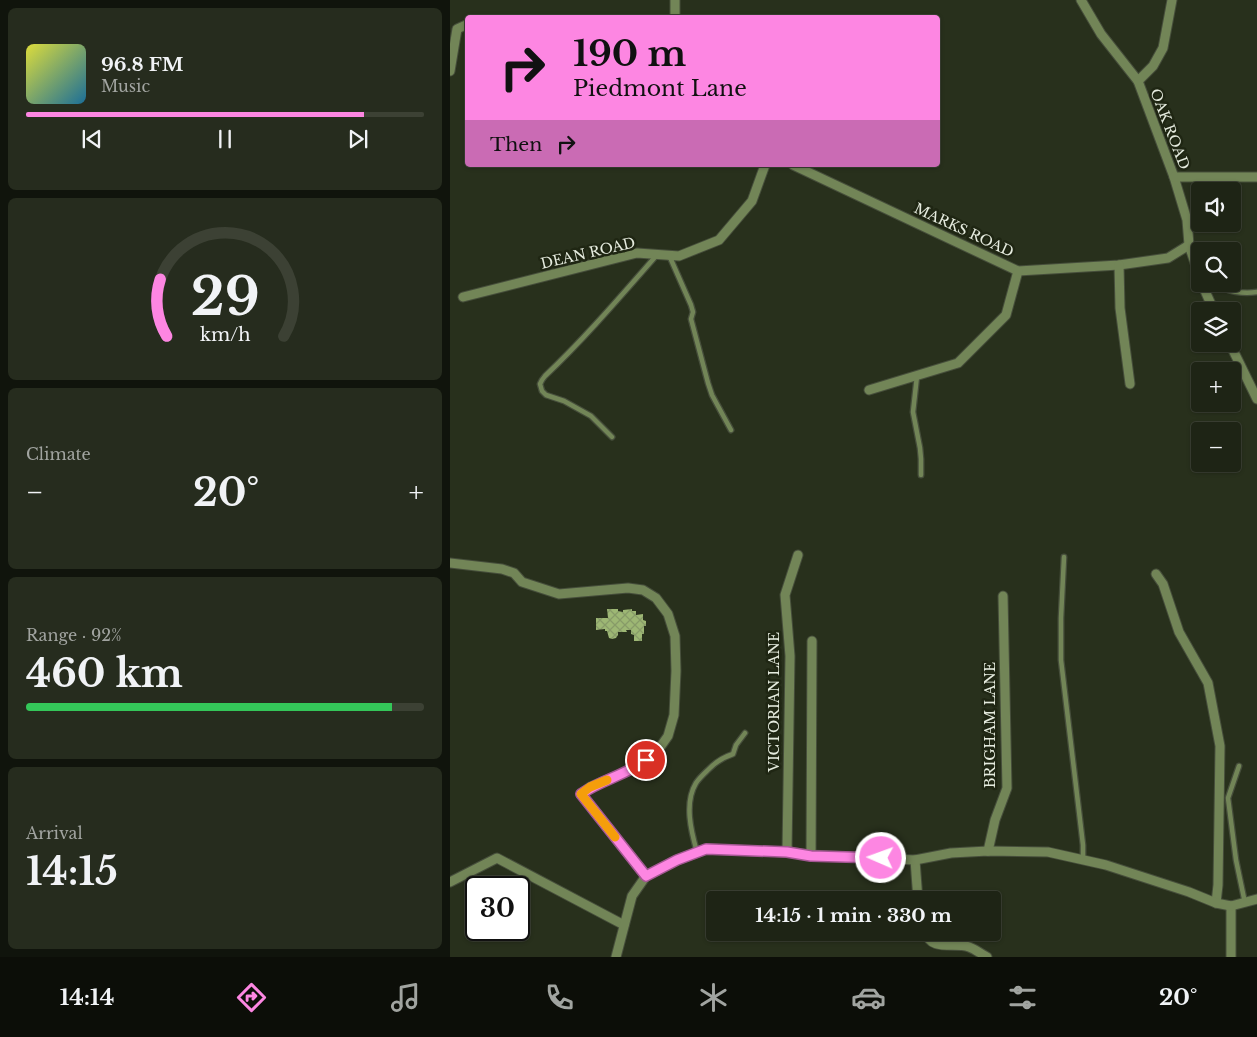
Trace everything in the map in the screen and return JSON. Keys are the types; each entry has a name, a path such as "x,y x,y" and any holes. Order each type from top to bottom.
{"street":[{"path":"675,0 675,15"},
{"path":"1080,0 1101,34 1138,81"},
{"name":"OAK ROAD","path":"1172,0 1163,48 1153,66 1138,81 1174,177 1187,220 1191,251"},
{"path":"450,71 457,29 465,25"},
{"name":"DEAN ROAD","path":"463,297 638,253 679,256 719,240 752,201 764,167"},
{"name":"MARKS ROAD","path":"797,167 1018,271 1119,265 1168,258 1189,245"},
{"path":"1174,177 1257,177"},
{"path":"1119,265 1120,308 1130,384"},
{"path":"869,390 958,362 1006,315 1018,271"},
{"path":"1234,352 1257,399"},
{"name":"VICTORIAN LANE","path":"787,852 790,656 785,595 798,555"},
{"path":"450,563 502,569 514,573 522,582 559,594 621,588 643,590 656,598 668,614 675,636 676,671 674,715 668,736 656,753 636,768 590,787 581,794 646,876"},
{"path":"1156,574 1163,584 1180,632 1208,683 1218,732 1220,746 1216,903"},
{"name":"BRIGHAM LANE","path":"988,851 995,820 1006,788 1003,596"},
{"path":"811,856 812,641"},
{"path":"619,957 624,926 632,896 646,876 677,860 706,849 916,860 951,852 1048,852 1116,868 1216,903 1231,906 1257,899"},
{"path":"450,882 497,858 624,926"},
{"path":"916,860 918,891"},
{"path":"1231,906 1231,957"},
{"path":"932,941 936,945 968,947 987,957"}],"lane":[{"path":"612,436 591,416 564,401 546,395 542,391 540,384 545,376 596,324 656,254"},
{"path":"669,255 691,305 693,312 691,318 712,395 732,430"},
{"path":"1241,291 1257,292"},
{"path":"917,375 913,412 922,459 921,475"},
{"path":"1064,557 1061,660 1083,845 1083,860"},
{"path":"697,852 692,836 690,819 691,794 698,780 723,757 733,754 736,745 745,733"},
{"path":"1239,766 1228,798 1228,805 1236,860 1245,902"}],"building":[{"path":"607,609 618,609 618,611 623,612 623,610 632,609 632,611 636,611 636,615 643,614 646,626 644,626 642,641 634,641 634,635 631,634 631,630 618,632 616,638 612,639 609,638 605,629 596,630 596,618 608,618"}],"slow traffic":[{"path":"607,780 590,787 581,794 615,837"}],"route":[{"path":"646,760 636,768 590,787 581,794 646,876 677,860 706,849 787,852 811,856 881,858"}]}
